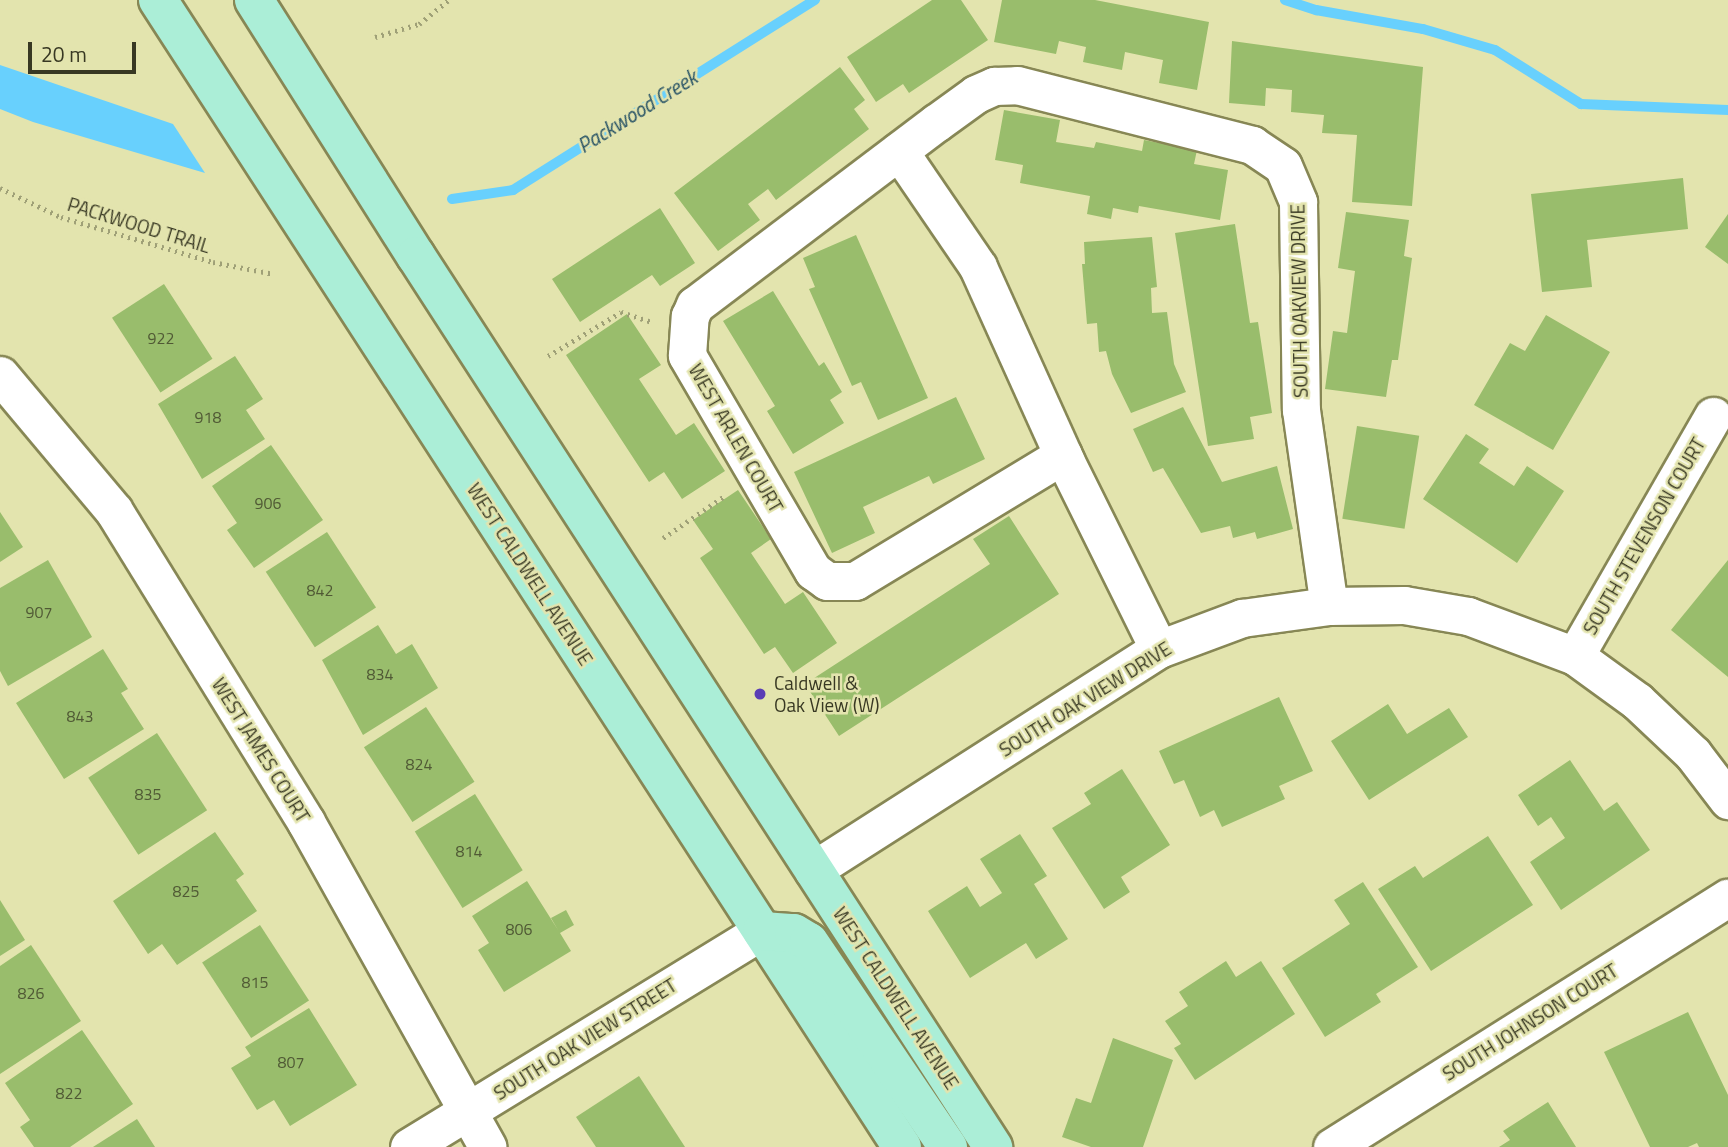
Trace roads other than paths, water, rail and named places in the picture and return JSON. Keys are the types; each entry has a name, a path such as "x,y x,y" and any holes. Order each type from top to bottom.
{"main road":[{"name":"WEST CALDWELL AVENUE","path":"158,0 902,1147"},
{"name":"WEST CALDWELL AVENUE","path":"254,0 993,1147"},
{"path":"762,931 794,933 809,942 948,1147"}],"street":[{"name":"SOUTH OAKVIEW DRIVE","path":"900,151 976,94 994,86 1017,85 1252,145 1283,166 1298,202 1301,410 1329,606"},
{"path":"900,151 978,267 1063,455 1159,649"},
{"name":"WEST ARLEN COURT","path":"900,151 695,305 686,333 687,355 813,571 827,581 855,581 1063,455"},
{"name":"WEST JAMES COURT","path":"0,375 114,511 306,822 488,1147"},
{"name":"SOUTH STEVENSON COURT","path":"1576,656 1713,416"},
{"name":"SOUTH OAK VIEW DRIVE","path":"813,870 1159,649 1242,618 1329,606 1404,606 1468,616 1576,656 1637,701 1684,745 1728,800"},
{"name":"SOUTH JOHNSON COURT","path":"1332,1147 1728,898"},
{"name":"SOUTH OAK VIEW STREET","path":"409,1147 762,931"}],"water":[{"path":"0,65 173,124 205,173 33,122 0,109"}],"waterway":[{"name":"Packwood Creek","path":"452,199 513,190 815,0"},
{"name":"Packwood Creek","path":"1285,0 1316,10 1423,29 1495,50 1581,104 1728,110"}],"place":[{"name":"Caldwell & Oak View (W)","path":"760,694"}]}
